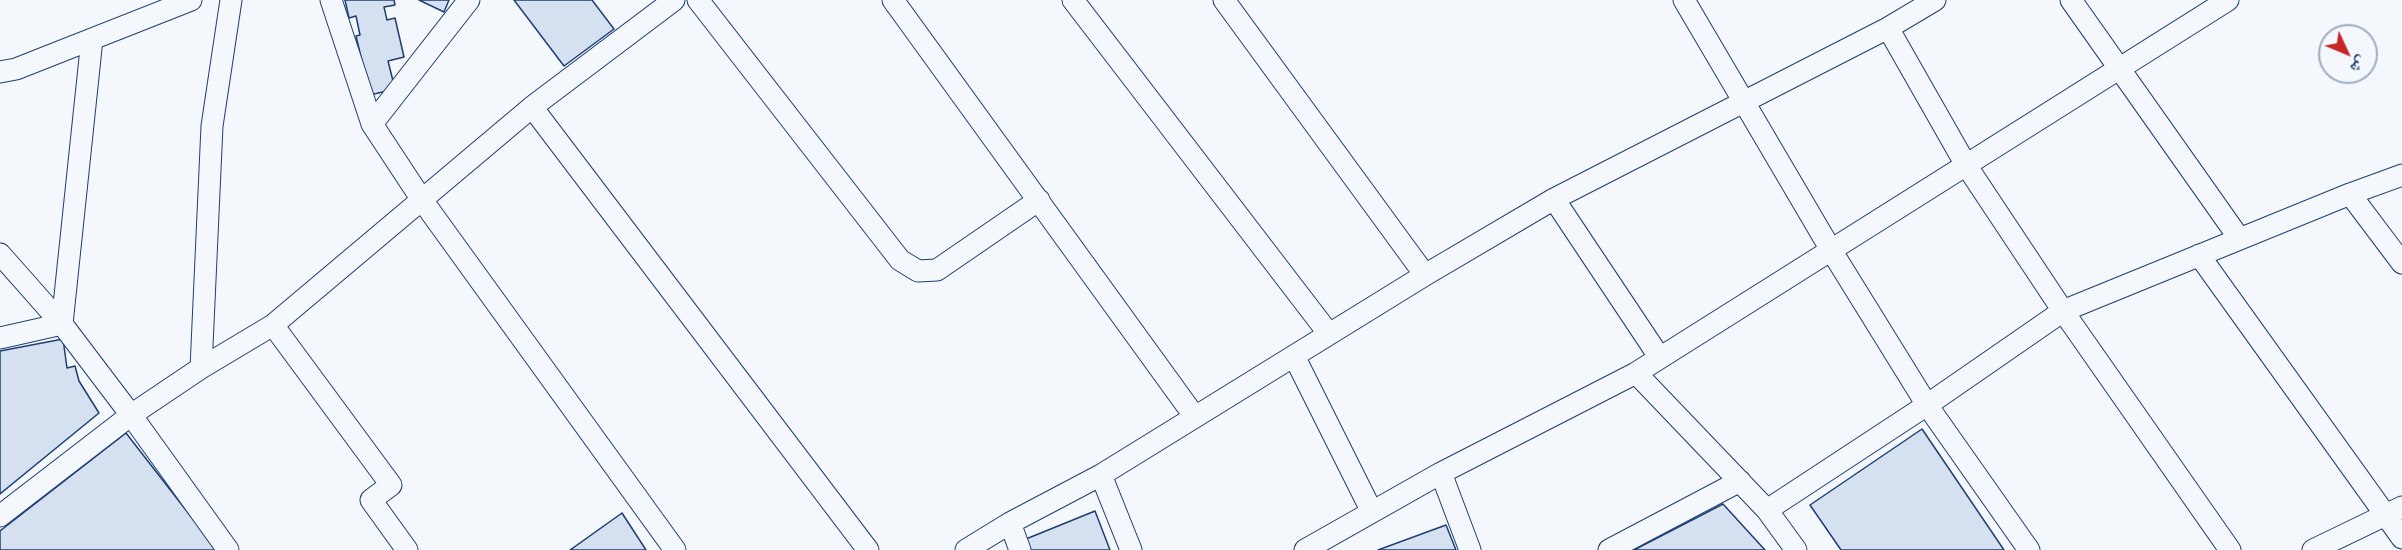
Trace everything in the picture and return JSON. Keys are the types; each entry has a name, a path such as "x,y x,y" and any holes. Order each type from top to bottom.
{"street":[{"path":"0,72 16,69 191,0"},
{"path":"201,368 212,126 231,0"},
{"path":"331,0 372,124 422,200 675,550"},
{"path":"372,124 469,0"},
{"path":"0,516 131,415 201,368 273,325 532,107 674,0"},
{"path":"698,0 900,260 909,266 918,271 937,270 1039,200"},
{"path":"893,0 1195,417"},
{"path":"1073,0 1329,334"},
{"path":"1224,0 1425,275"},
{"path":"1684,0 1831,250 1927,405 2029,550"},
{"path":"2071,0 2239,238"},
{"path":"1318,547 1372,512 1441,473 1636,373 2228,0"},
{"path":"966,550 1010,523 1101,475 1425,275 1554,199 1888,28 1924,2"},
{"path":"1888,28 1966,165 2063,311 2230,550"},
{"path":"62,324 92,39"},
{"path":"532,107 868,550"},
{"path":"1767,510 1927,405 2063,311 2239,238 2402,175"},
{"path":"2350,194 2402,263"},
{"path":"1554,199 1659,358"},
{"path":"0,254 62,324 228,550"},
{"path":"2199,255 2394,511 2402,538"},
{"path":"0,338 62,324"},
{"path":"273,325 392,485 371,500 407,550"},
{"path":"1294,356 1372,512"},
{"path":"1636,373 1767,510 1796,550"},
{"path":"1441,473 1470,550"},
{"path":"1101,475 1131,550"},
{"path":"1609,550 1740,481"},
{"path":"2313,550 2394,511"},
{"path":"1010,523 1020,550"}],"building":[{"path":"345,0 394,0 395,5 384,7 387,20 395,18 404,57 388,61 395,89 370,95 356,36 360,35 356,16 349,18"},
{"path":"419,0 449,0 444,12"},
{"path":"514,0 592,0 614,29 564,66"},
{"path":"63,339 67,368 75,366 79,381 99,413 0,494 0,351"},
{"path":"1922,429 2004,550 1841,550 1810,505"},
{"path":"126,433 217,550 0,550 0,531"},
{"path":"1723,504 1765,550 1634,550"},
{"path":"1095,511 1110,550 1030,550 1026,539"},
{"path":"622,513 646,550 570,550"},
{"path":"1446,525 1456,550 1378,550"}]}
